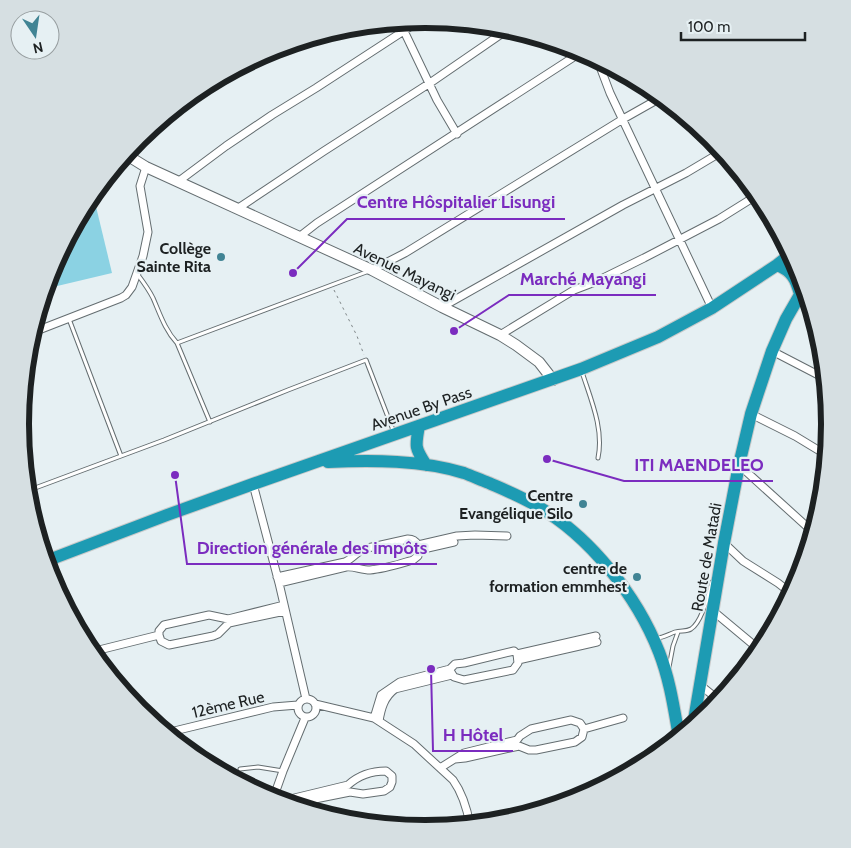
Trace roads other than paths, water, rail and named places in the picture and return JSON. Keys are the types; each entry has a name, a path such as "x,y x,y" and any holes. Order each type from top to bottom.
{"highway":[{"name":"Avenue By Pass","path":"53,558 167,515 581,369 658,337 712,308 785,258"},
{"path":"777,265 785,268 794,278"},
{"name":"Route de Matadi","path":"695,714 724,544 751,414 772,351 786,319 800,295"},
{"path":"419,426 416,447 417,452 426,465"},
{"path":"313,463 367,460 426,465 464,473 537,506 569,528 592,548 635,606 659,652 668,679 678,730"}],"street":[{"path":"402,28 457,134"},
{"path":"179,181 272,115 408,28"},
{"path":"237,208 430,83 500,35"},
{"path":"299,237 317,223 575,57"},
{"path":"600,68 607,87 712,308"},
{"path":"372,270 405,253 655,101"},
{"path":"442,307 716,155"},
{"name":"Avenue Mayangi","path":"132,158 146,167 372,270 500,335 539,362 552,380"},
{"path":"41,330 112,302 126,294 132,287 148,232 140,186 146,167"},
{"path":"500,335 574,290 595,282 719,219 751,199"},
{"path":"772,351 819,376"},
{"path":"751,414 795,436 821,452"},
{"path":"739,465 808,527"},
{"path":"254,484 306,699"},
{"path":"418,547 457,536 507,536"},
{"path":"278,580 345,562 369,570 413,560 418,556 418,547 412,539 363,549 357,552 352,563"},
{"path":"418,547 454,542"},
{"path":"724,544 743,561 786,589"},
{"path":"228,621 218,634 213,636 169,644 161,640 159,635 159,631 164,625 209,615 228,621 284,608"},
{"path":"713,610 754,645"},
{"path":"100,650 159,635"},
{"path":"518,657 596,639"},
{"path":"514,651 518,657 516,667 512,670 464,680 456,678 451,672 455,664 514,651"},
{"path":"376,720 381,695 400,682 451,672"},
{"path":"700,685 714,696"},
{"path":"316,704 315,714 305,718 300,715 298,705 301,701 306,699 312,700 316,704 376,720 414,744 453,780 462,794 469,818"},
{"name":"12ème Rue","path":"174,730 273,707 298,705"},
{"path":"276,791 305,718"},
{"path":"584,729 623,718"},
{"path":"440,768 464,753 518,743 529,750 536,750 575,742 582,737 584,729 580,723 571,720 531,729 520,736 518,743"},
{"path":"296,798 349,788 363,794 384,791 390,787 392,776 386,771 378,771 356,778 349,788 303,801"}],"lane":[{"path":"177,343 372,270"},
{"path":"137,274 149,290 163,321 177,343 210,422"},
{"path":"69,319 121,456"},
{"path":"34,488 210,422 366,360 394,434"},
{"path":"581,369 596,414 600,446 598,458"},
{"path":"652,638 660,638 678,631 689,631 696,625 724,544"},
{"path":"668,679 673,646 678,631"},
{"path":"240,769 258,767 283,771"}],"place":[{"name":"Collège Sainte Rita","path":"221,257"},
{"name":"Centre Hôspitalier Lisungi","path":"293,273"},
{"name":"Marché Mayangi","path":"454,331"},
{"name":"ITI MAENDELEO","path":"547,459"},
{"name":"Direction générale des impôts","path":"175,475"},
{"name":"Centre Evangélique Silo","path":"583,504"},
{"name":"centre de formation emmhest","path":"637,577"},
{"name":"H Hôtel","path":"431,669"}]}
